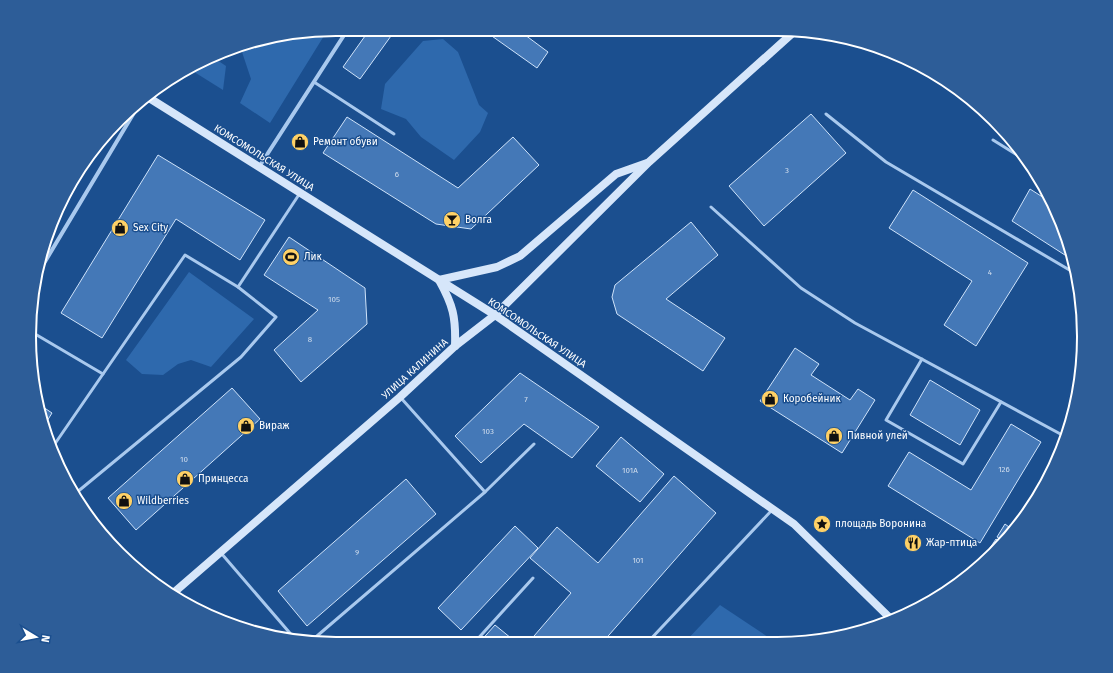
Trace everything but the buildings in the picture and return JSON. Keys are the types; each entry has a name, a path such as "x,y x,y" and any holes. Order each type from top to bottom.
{"main road":[{"name":"УЛИЦА КАЛИНИНА","path":"176,590 400,397 455,346 495,315 650,162 789,37"},
{"name":"КОМСОМОЛЬСКАЯ УЛИЦА","path":"152,100 495,315 773,509 794,524 887,615"},
{"path":"455,346 456,326 453,312 450,300 439,280 497,267 520,256 616,174 650,162"}],"street":[{"path":"259,167 344,36"},
{"path":"46,260 131,117"}],"lane":[{"path":"314,82 394,134"},
{"path":"826,114 886,162 1069,270"},
{"path":"993,140 1014,153"},
{"path":"238,287 301,192"},
{"path":"710,207 801,288 855,323 1061,434"},
{"path":"56,443 185,255 238,287 276,317 241,357 79,491"},
{"path":"36,335 103,374"},
{"path":"922,359 886,420 963,464 1002,402"},
{"path":"400,397 485,492"},
{"path":"317,636 485,492 534,444"},
{"path":"653,637 773,509"},
{"path":"220,552 290,633"},
{"path":"479,637 533,578"}],"shaded area":[{"path":"323,37 270,123 240,103 251,79 242,52 259,46 278,42"},
{"path":"443,39 458,52 479,105 488,113 480,132 454,160 421,137 406,119 381,109 385,84 423,41"},
{"path":"218,61 226,66 223,90 194,72"},
{"path":"189,272 254,319 211,367 191,360 178,364 163,375 142,374 126,360"},
{"path":"720,605 768,637 690,637"}],"place":[{"name":"Ремонт обуви","path":"300,142"},
{"name":"Волга","path":"452,220"},
{"name":"Sex City","path":"120,228"},
{"name":"Лик","path":"291,257"},
{"name":"Коробейник","path":"770,399"},
{"name":"Вираж","path":"246,426"},
{"name":"Пивной улей","path":"834,436"},
{"name":"Принцесса","path":"185,479"},
{"name":"Wildberries","path":"124,501"},
{"name":"площадь Воронина","path":"822,524"},
{"name":"Жар-птица","path":"913,543"}]}
